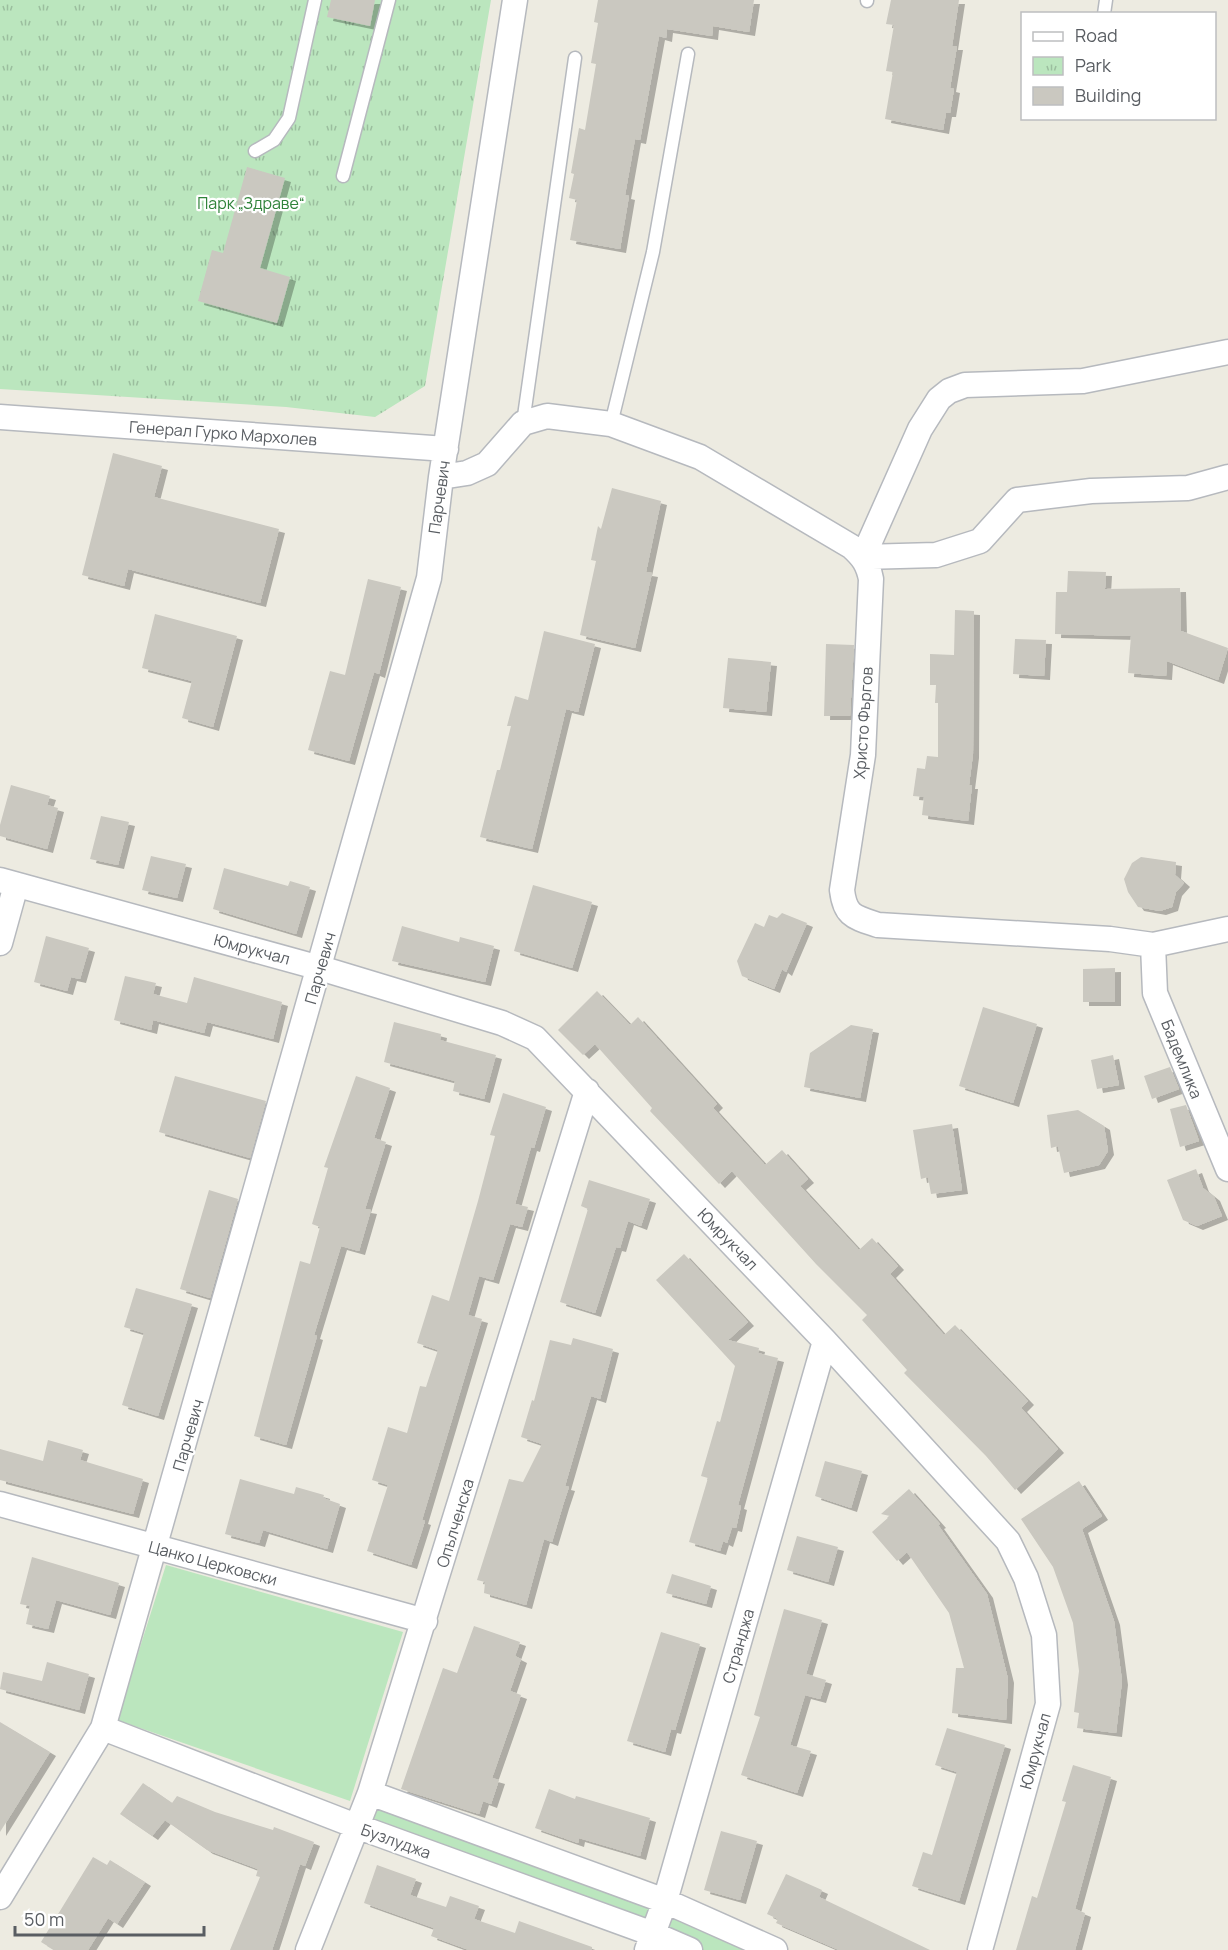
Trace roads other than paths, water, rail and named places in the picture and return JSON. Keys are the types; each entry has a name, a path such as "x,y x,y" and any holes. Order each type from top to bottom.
{"street":[{"name":"Парчевич","path":"0,1897 103,1728 157,1547 429,578 441,477 515,0"},
{"path":"863,557 920,429 939,399 949,391 965,385 1083,381 1228,352"},
{"path":"441,477 467,473 487,464 523,423 547,416 611,423 700,457 842,541 863,557 936,555 980,541 1017,500 1091,491 1188,488 1228,477"},
{"name":"Генерал Гурко Мархолев","path":"0,417 446,449"},
{"name":"Христо Фъргов","path":"863,557 868,565 871,579 863,755 842,890 844,907 855,918 878,925 1110,939 1153,945"},
{"path":"0,944 8,883"},
{"name":"Юмрукчал","path":"8,883 320,968 502,1023 535,1038 825,1341 1008,1541 1026,1578 1044,1635 1048,1704 980,1950"},
{"path":"1153,945 1228,929"},
{"name":"Бадемлика","path":"1153,945 1155,993 1228,1168"},
{"name":"Опълченска","path":"308,1950 370,1793 587,1091"},
{"name":"Странджа","path":"650,1942 665,1900 825,1341"},
{"name":"Цанко Церковски","path":"0,1504 425,1621"},
{"name":"Бузлуджа","path":"103,1728 650,1942 690,1950"},
{"path":"370,1793 665,1900 775,1950"}],"lane":[{"path":"255,151 274,140 289,118 315,0"},
{"path":"343,176 389,0"},
{"path":"611,423 653,252 688,54"},
{"path":"523,423 575,58"}],"park label":[{"name":"Парк „Здраве“","path":"251,203"}]}
